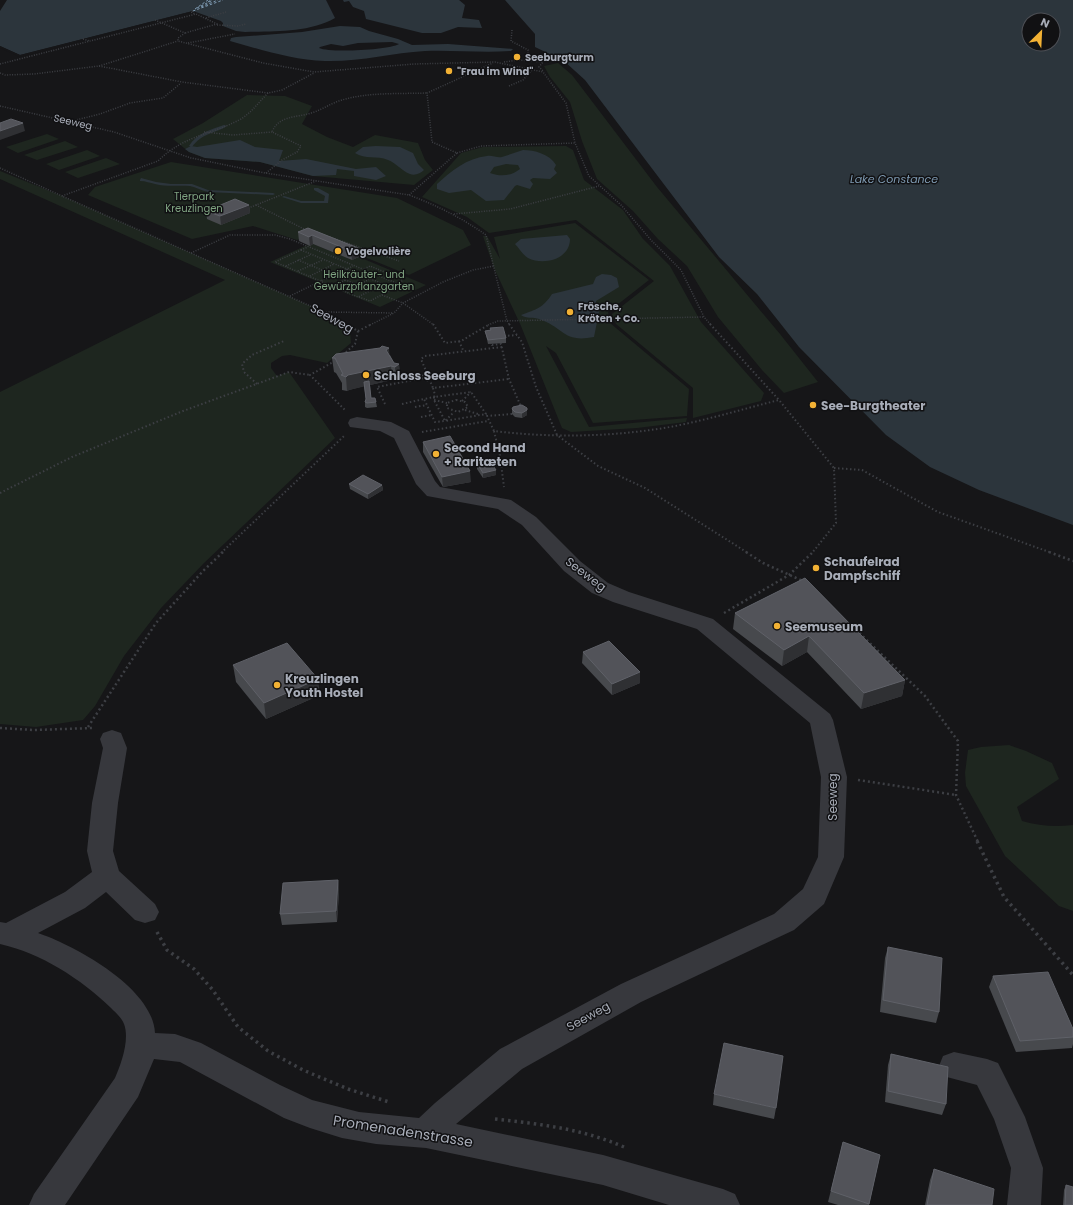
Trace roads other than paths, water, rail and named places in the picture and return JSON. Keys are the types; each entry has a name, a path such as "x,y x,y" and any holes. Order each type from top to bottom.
{"street":[{"name":"Seeweg","path":"357,423 384,426 402,435 426,484 434,492 504,504 530,522 572,566 600,588 621,597 705,624 821,720 834,777 831,858 814,896 784,922 631,993 511,1059 436,1123"},
{"path":"112,738 115,748 105,803 100,851 107,876 145,912"},
{"path":"5,933 76,900 107,876"},
{"path":"5,933 56,952 119,996 138,1018 140,1045 139,1059 127,1087 46,1205"},
{"name":"Promenadenstrasse","path":"140,1045 174,1047 190,1052 295,1108 327,1119 403,1132 436,1123 723,1205"},
{"path":"954,1066 987,1073 1009,1117 1027,1168 1024,1205"}],"water":[{"path":"7,0 326,0 335,18 325,23 303,29 245,32 236,31 223,26 221,21 193,11 20,55 0,46 0,11"},
{"path":"343,0 459,0 465,5 462,18 479,20 482,28 458,27 441,33 422,33 366,19 364,11 353,7 349,1 344,2"},
{"name":"Lake Constance","path":"505,0 1073,0 1073,525 979,490 930,467 886,435 799,347 757,294 719,257 585,80 564,61 535,47 535,34"},
{"path":"340,26 360,27 412,45 448,44 513,49 511,51 500,52 425,51 363,59 325,61 289,57 230,41 231,38 236,37 302,32","holes":["392,42 399,44 384,48 359,50 325,50 319,48 331,44 343,46 358,43"]},
{"path":"240,140 255,147 283,150 279,161 306,159 356,169 376,167 386,176 376,180 354,176 354,171 337,169 336,175 313,176 260,162 205,158 185,149 191,146 197,147"},
{"path":"363,147 400,147 413,153 418,164 424,170 418,174 412,175 388,160 363,156 355,153"},
{"path":"523,150 546,155 556,165 554,169 557,173 550,179 533,178 530,180 533,184 530,189 517,185 515,186 504,200 486,201 471,190 449,193 437,189 437,184 448,174 466,162 487,156 502,157","holes":["506,164 518,165 520,169 509,174 498,175 490,173 494,167"]},
{"path":"567,235 570,239 566,252 555,259 548,261 528,258 515,244 521,239"},
{"path":"602,274 611,275 617,278 619,287 596,301 599,312 594,337 576,338 565,334 554,326 537,318 525,317 521,315 539,308 552,294 593,284 596,277"}],"waterway":[{"path":"191,146 201,135 225,126"},
{"path":"142,180 171,185 192,185 208,191 273,194"},
{"path":"284,197 301,202 326,202 327,195 316,189"}],"place":[{"name":"Seeburgturm","path":"517,57"},
{"name":"\"Frau im Wind\"","path":"449,71"},
{"name":"Vogelvolière","path":"338,251"},
{"name":"Frösche, Kröten + Co.","path":"570,312"},
{"name":"Schloss Seeburg","path":"366,375"},
{"name":"See-Burgtheater","path":"813,405"},
{"name":"Second Hand + Raritæten","path":"436,454"},
{"name":"Schaufelrad Dampfschiff","path":"816,568"},
{"name":"Seemuseum","path":"777,626"},
{"name":"Kreuzlingen Youth Hostel","path":"277,685"}],"park label":[{"name":"Tierpark Kreuzlingen","path":"194,202"},
{"name":"Heilkräuter- und Gewürzpflanzgarten","path":"364,280"}]}
